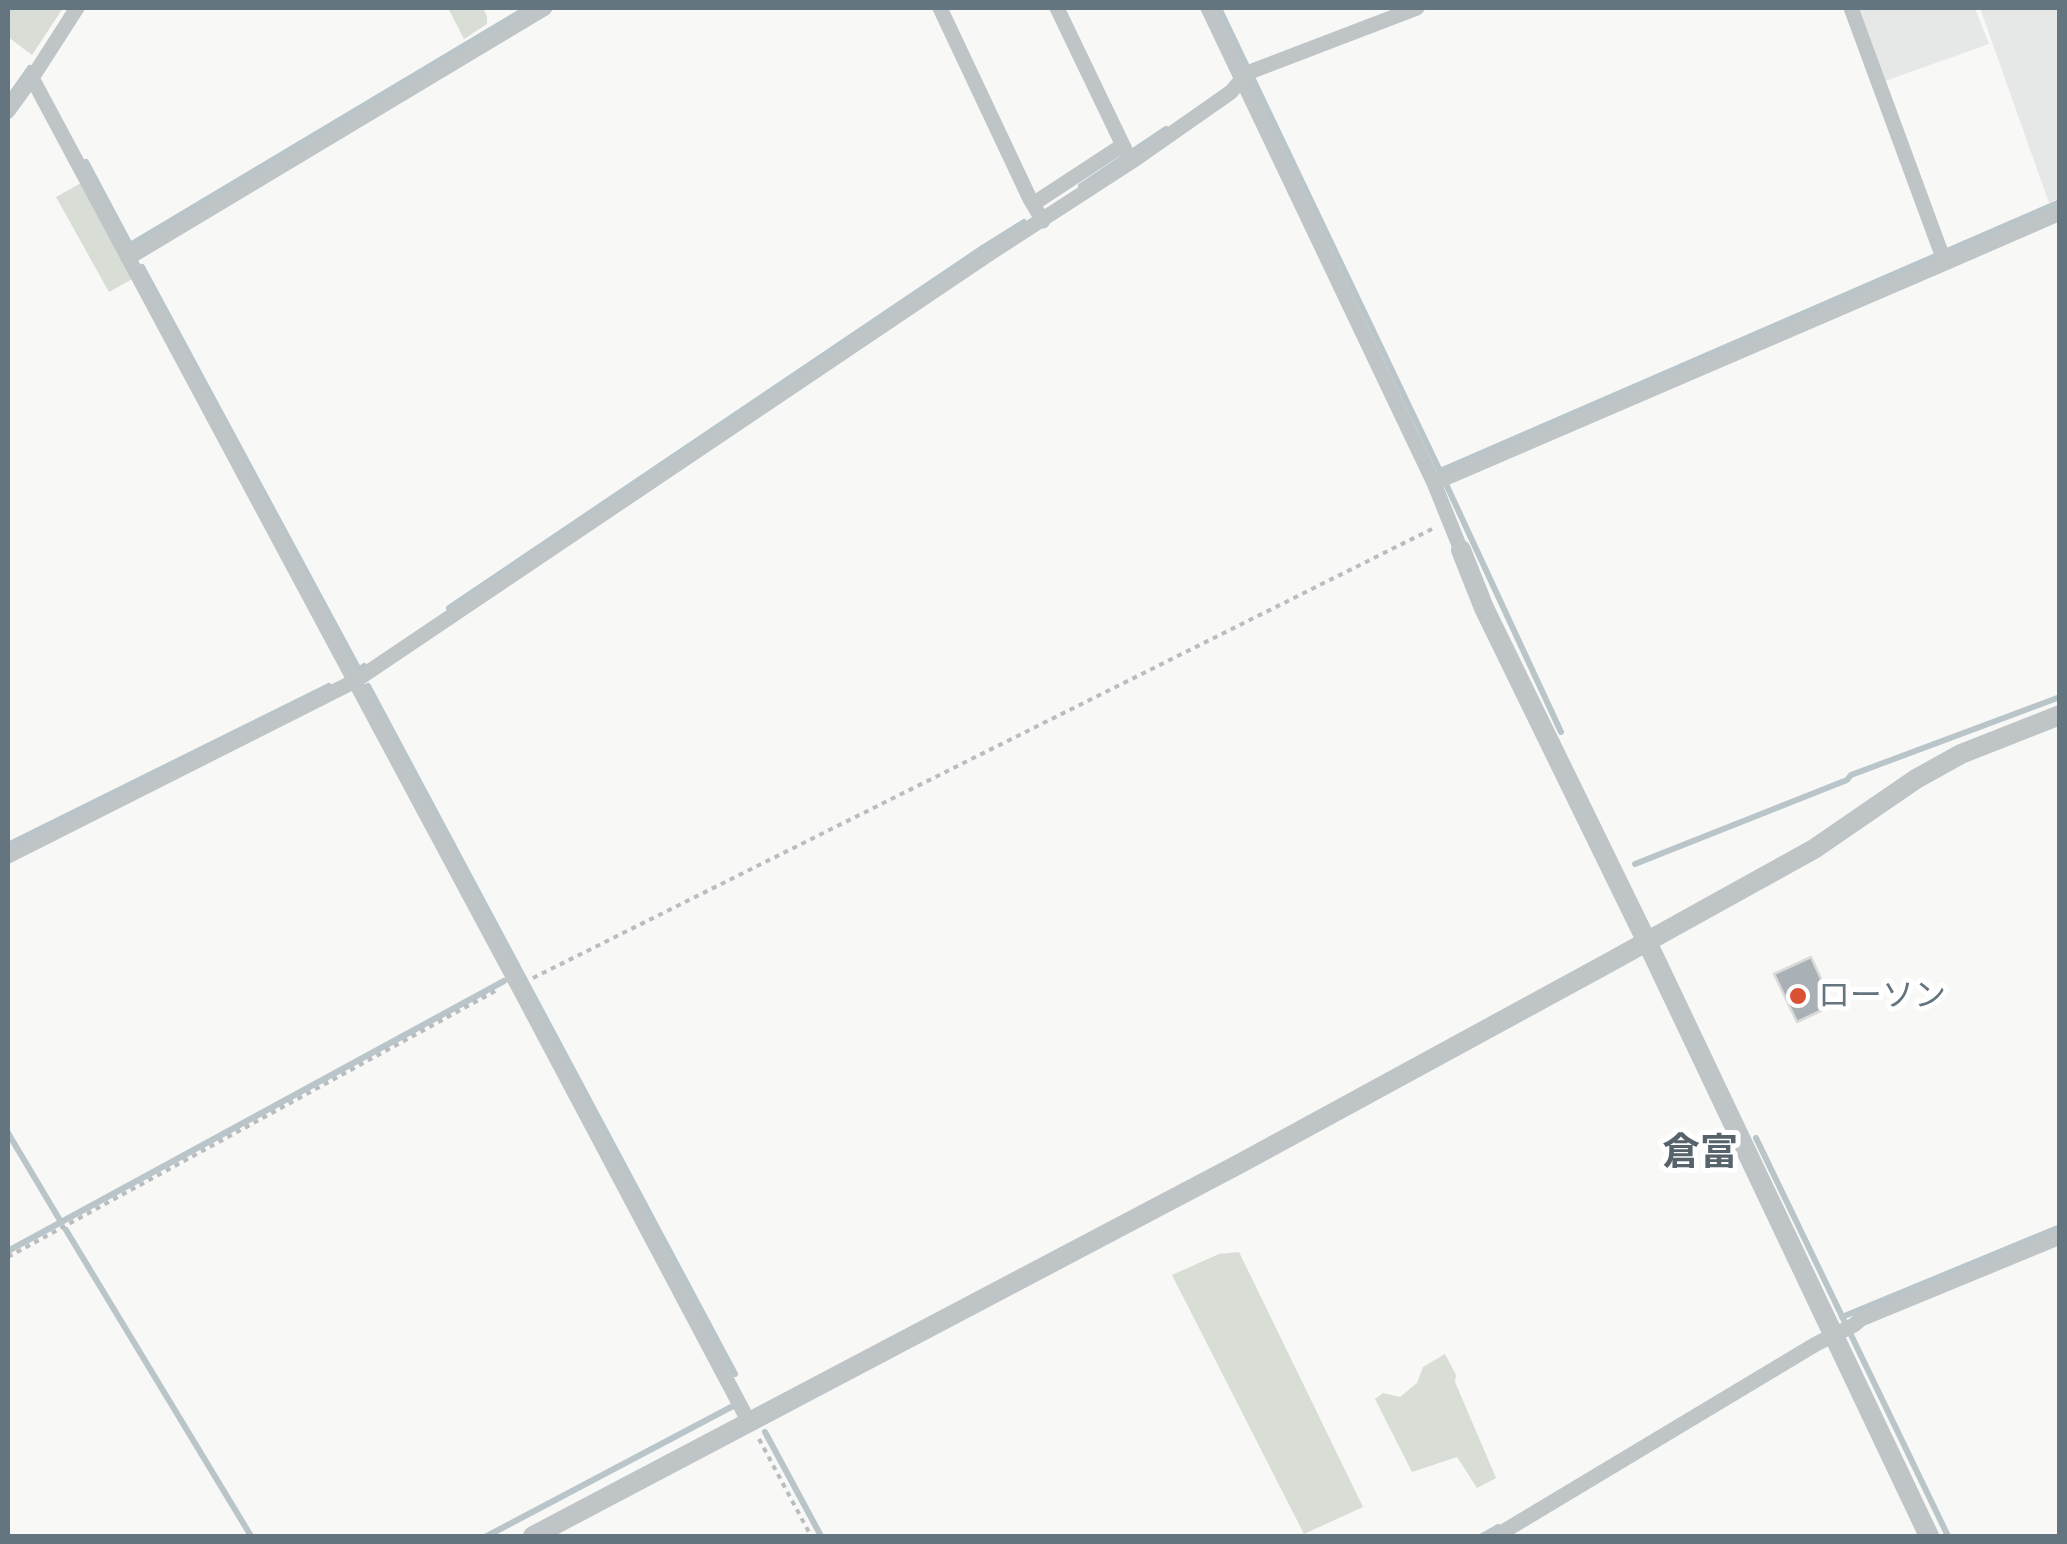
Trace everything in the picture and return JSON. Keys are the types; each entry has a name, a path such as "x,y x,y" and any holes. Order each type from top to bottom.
{"street":[{"path":"8,111 78,8"},
{"path":"128,258 545,8"},
{"path":"940,8 1038,212"},
{"path":"1057,8 1127,153"},
{"path":"1208,8 1248,74 1440,480 1450,520 1484,608 1843,1330 1929,1536"},
{"path":"8,856 354,681 992,252 1038,212 1127,153 1231,92 1248,74 1416,8"},
{"path":"1850,8 1942,256"},
{"path":"32,78 354,681 522,980 749,1422"},
{"path":"1440,480 1942,256 2060,213"},
{"path":"533,1536 1241,1163 1648,942 1814,849 1916,779 1960,754 2060,714"},
{"path":"1496,1536 1861,1319 2060,1237"}],"path":[{"path":"8,1257 522,980 1450,520"},
{"path":"749,1422 811,1536"}],"shaded area":[{"path":"8,8 63,8 32,55 8,37"},
{"path":"448,8 483,8 487,24 464,39"},
{"path":"1858,8 1975,8 1989,44 1885,81"},
{"path":"1980,8 2059,8 2059,198 2049,203"},
{"path":"81,183 134,278 109,292 56,197"},
{"path":"1239,1252 1363,1507 1304,1534 1172,1275 1219,1254"},
{"path":"1445,1354 1496,1478 1477,1488 1457,1457 1412,1472 1375,1399 1383,1393 1400,1397 1417,1383 1423,1367"}],"building":[{"path":"1811,957 1833,1005 1797,1022 1774,974"}],"waterway":[{"path":"130,245 527,8"},
{"path":"1219,8 1561,732"},
{"path":"8,99 30,68"},
{"path":"1081,186 1166,129"},
{"path":"86,162 128,241"},
{"path":"1440,471 2060,202"},
{"path":"449,608 1024,222"},
{"path":"142,267 359,670 364,666"},
{"path":"8,845 329,686"},
{"path":"368,686 735,1374"},
{"path":"1635,864 1847,780 1851,775 2060,697"},
{"path":"8,1251 504,981"},
{"path":"8,1133 61,1222"},
{"path":"1756,1138 1948,1536"},
{"path":"1842,1317 2060,1227"},
{"path":"66,1230 251,1536"},
{"path":"487,1536 735,1405"},
{"path":"765,1432 821,1536"},
{"path":"1482,1536 1498,1527"}],"place":[{"name":"ローソン","path":"1798,996"}],"district":[{"name":"倉富","path":"1700,1153"}]}
